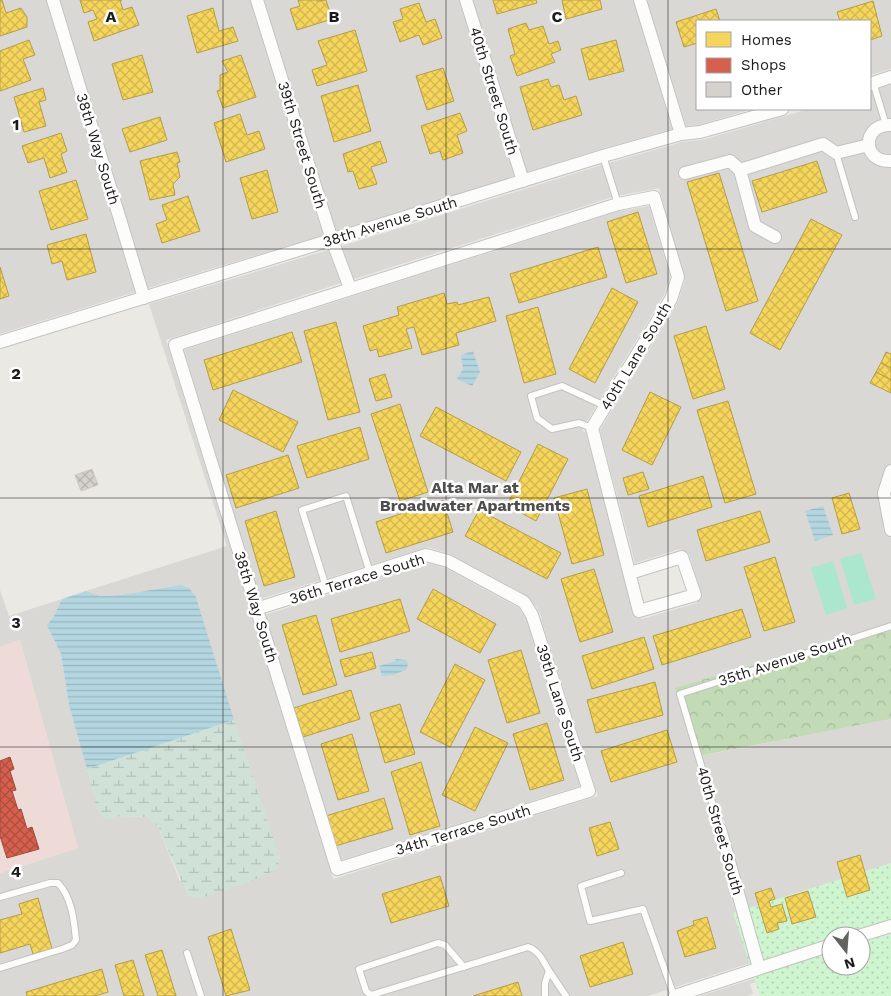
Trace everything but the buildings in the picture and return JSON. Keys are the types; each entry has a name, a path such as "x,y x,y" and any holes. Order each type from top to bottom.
{"street":[{"name":"38th Way South","path":"53,0 144,298"},
{"name":"39th Street South","path":"257,0 332,240 350,288"},
{"name":"40th Street South","path":"466,0 523,181"},
{"path":"640,0 681,134"},
{"path":"872,83 891,77"},
{"name":"38th Avenue South","path":"0,342 603,156 778,110"},
{"path":"888,125 875,129 869,139 869,145 870,151 878,159 891,161"},
{"path":"740,170 823,144 836,153 869,145"},
{"path":"684,173 730,161 740,170 755,226 774,237"},
{"name":"40th Lane South","path":"592,428 671,299 678,277 654,197 618,204"},
{"path":"350,288 618,204"},
{"name":"38th Way South","path":"337,869 175,345 350,288"},
{"path":"592,428 639,611 695,595 682,557 630,573"},
{"path":"891,471 884,493 891,530"},
{"name":"36th Terrace South","path":"256,609 426,555 448,561 524,602 532,615"},
{"name":"39th Lane South","path":"532,615 589,791"},
{"name":"34th Terrace South","path":"337,869 589,791"},
{"name":"40th Street South","path":"720,829 759,968"},
{"path":"871,932 891,926"},
{"path":"674,996 821,948"}],"lane":[{"path":"872,83 888,125"},
{"path":"836,153 855,218"},
{"path":"603,156 618,204"},
{"path":"592,428 578,423 552,429 538,418 531,396 562,386 605,406"},
{"path":"326,587 302,510 346,496 370,573"},
{"name":"35th Avenue South","path":"680,694 891,626"},
{"name":"40th Street South","path":"680,694 720,829"},
{"path":"621,873 581,886 590,921 643,909 674,996"},
{"path":"0,897 50,883 58,883 65,891 72,911 76,940 72,945 62,949 0,968"},
{"path":"464,967 445,945 438,943 359,969 366,991 371,995 464,967 528,947 534,949 541,956 566,996"},
{"path":"187,952 201,996"},
{"path":"545,996 545,983 549,970"}],"shaded area":[{"path":"0,0 46,0 135,292 0,334"},
{"path":"60,0 250,0 323,235 148,288"},
{"path":"264,0 459,0 514,176 336,231"},
{"path":"473,0 633,0 672,129 527,172"},
{"path":"647,0 891,0 891,69 871,75 871,20 696,20 696,110 749,110 698,125 686,126"},
{"path":"891,85 891,623 676,688 699,756 891,719 891,918 865,926 821,926 821,940 763,958 724,820 711,824 750,963 648,996 0,996 0,873 78,848 20,640 0,647 0,590 9,616 62,599 53,618 69,705 85,761 119,816 147,817 158,827 180,881 277,869 279,859 196,597 180,585 121,595 100,596 86,591 227,546 149,304 328,250 341,283 166,340 333,879 598,796 542,618 536,606 526,595 450,554 428,547 260,599 184,350 620,211 649,206 670,276 664,295 587,421 583,422 582,430 586,433 633,613 642,619 697,603 701,593 689,554 680,549 635,563 600,430 677,304 685,280 659,188 616,196 354,279 342,246 605,164 682,142 702,140 806,110 871,110 871,91"},
{"path":"427,563 445,568 519,608 526,619 580,786 341,860 265,615"},
{"path":"20,640 78,848 0,873 0,647"},
{"path":"821,957 821,961 750,984 753,994 747,996 700,996"}],"green space":[{"path":"861,553 876,599 854,605 840,559"},
{"path":"833,561 847,608 826,615 811,568"},
{"path":"891,623 891,719 698,756 675,688"},
{"path":"234,720 280,859 277,869 254,880 201,898 188,896 158,827 147,817 119,816 105,820 97,810 87,769"},
{"path":"891,863 891,996 760,996 733,913"}],"water":[{"path":"473,351 480,372 472,386 457,379 463,369 461,355"},
{"path":"823,506 833,535 815,541 805,511"},
{"path":"180,585 189,588 196,597 234,720 87,769 69,705 61,654 47,625 53,618 62,599 86,591 100,596 121,595"},
{"path":"396,659 406,660 408,663 407,669 394,675 382,676 379,666"}],"district":[{"name":"Alta Mar at Broadwater Apartments","path":"475,496"}]}
